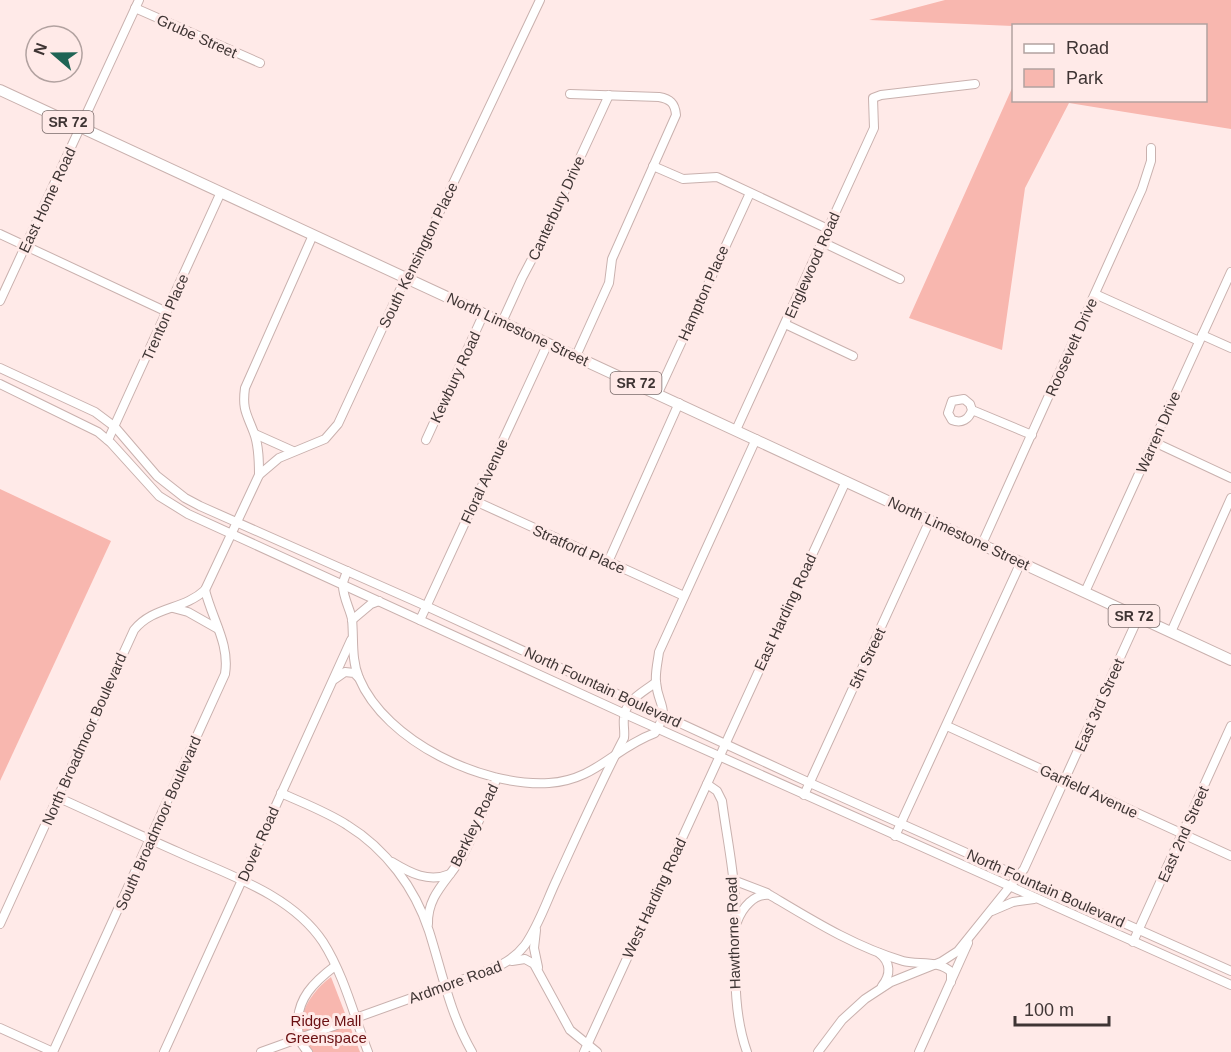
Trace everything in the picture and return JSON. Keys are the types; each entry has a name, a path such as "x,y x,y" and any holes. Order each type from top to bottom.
{"main road":[{"name":"North Limestone Street","path":"0,90 1231,660"}],"street":[{"name":"South Kensington Place","path":"259,476 279,458 325,439 338,424 406,277 413,268 540,0"},
{"name":"Grube Street","path":"137,4 260,63"},
{"name":"East Home Road","path":"0,301 137,4"},
{"name":"Englewood Road","path":"736,430 874,128 873,98 881,95 975,84"},
{"path":"570,94 659,97 667,98 676,107 676,115 612,259 609,283 576,356"},
{"name":"Canterbury Drive","path":"502,322 609,95"},
{"name":"Roosevelt Drive","path":"982,544 1142,189 1151,161 1152,148"},
{"path":"653,166 683,179 717,177 828,229"},
{"name":"Trenton Place","path":"108,440 221,192"},
{"name":"Hampton Place","path":"658,393 750,192"},
{"path":"0,234 167,312"},
{"path":"205,590 259,476 255,434 243,404 244,388 313,235"},
{"path":"822,242 900,279"},
{"name":"Warren Drive","path":"1085,592 1231,272"},
{"path":"1095,294 1200,338 1231,348"},
{"name":"Kewbury Road","path":"426,440 484,313"},
{"path":"785,324 853,356"},
{"name":"Floral Avenue","path":"420,620 548,342"},
{"name":"North Fountain Boulevard","path":"0,368 95,411 115,427 157,476 185,498 1017,877 1231,971"},
{"name":"North Fountain Boulevard","path":"0,384 86,424 108,440 159,496 188,514 719,757 1231,985"},
{"path":"608,562 679,403"},
{"path":"972,410 1032,435"},
{"path":"255,434 293,451"},
{"path":"333,680 345,672 354,673 384,715 410,737 462,766 497,778 549,783 577,779 602,766 635,742 655,733 664,715 656,682 659,652 756,439"},
{"path":"1154,442 1231,478"},
{"name":"East Harding Road","path":"724,744 846,481"},
{"path":"1171,632 1231,498"},
{"name":"Stratford Place","path":"475,501 684,596"},
{"name":"5th Street","path":"804,795 930,520"},
{"path":"896,836 1021,562"},
{"path":"348,571 343,585 352,620 355,663 359,679"},
{"name":"North Broadmoor Boulevard","path":"0,924 134,630 151,615 195,599 205,590"},
{"name":"South Broadmoor Boulevard","path":"53,1052 225,674 227,654 205,590"},
{"path":"352,620 371,604 379,601"},
{"path":"172,608 188,612 218,630"},
{"name":"East 3rd Street","path":"975,930 1008,886 1024,869 1138,618"},
{"name":"Dover Road","path":"164,1052 353,637"},
{"path":"631,701 656,682"},
{"name":"Ardmore Road","path":"261,1052 507,963 525,945 537,923 594,796 624,738 625,714 631,701"},
{"name":"Garfield Avenue","path":"947,726 1231,856"},
{"name":"East 2nd Street","path":"1134,942 1231,726"},
{"name":"West Harding Road","path":"585,1049 724,744"},
{"name":"Berkley Road","path":"429,930 428,917 432,900 465,851 497,778"},
{"name":"Hawthorne Road","path":"707,784 717,791 722,801 733,880 735,996 737,1016 747,1052"},
{"path":"281,793 346,824 389,860 415,898 429,930 459,1027 472,1052"},
{"path":"57,797 274,897 302,919 322,941 335,966 368,1052"},
{"name":"Berkley Road","path":"389,860 410,872 429,878 451,873"},
{"path":"733,880 770,895 836,933 876,951 903,961 948,968 952,975 951,982"},
{"path":"735,931 740,914 747,904 761,895 770,895"},
{"path":"989,913 1013,903 1029,899 1039,900"},
{"path":"537,923 534,948 539,970"},
{"path":"818,1052 842,1020 859,1004 879,989 958,951 975,930"},
{"path":"919,1052 975,930"},
{"path":"876,951 886,960 889,971 886,981 879,989"},
{"path":"507,963 525,959 534,964 570,1030 585,1049 597,1052"},
{"path":"308,1052 299,1038 297,1018 301,1002 311,986 335,966"},
{"path":"0,1028 53,1052"}],"green space":[{"path":"945,0 1231,0 1231,129 1069,103 1025,188 1002,350 909,318 1012,88 1012,102 1207,102 1207,24 1012,24 1012,26 869,20"},
{"path":"0,489 111,541 0,781"},
{"name":"Ridge Mall Greenspace","path":"331,977 360,1052 312,1052 301,1032 301,1022 309,1001"}]}
